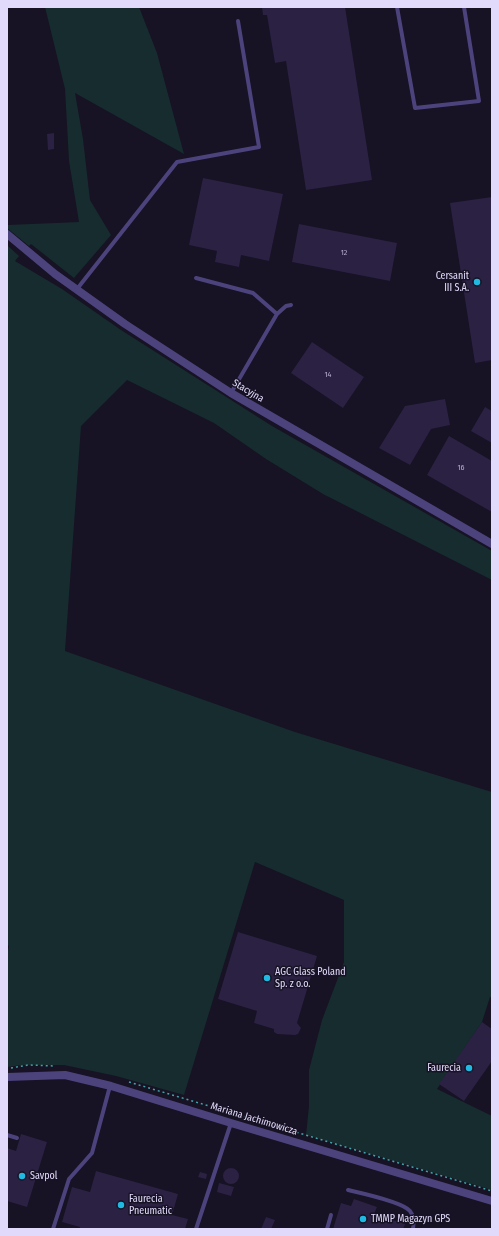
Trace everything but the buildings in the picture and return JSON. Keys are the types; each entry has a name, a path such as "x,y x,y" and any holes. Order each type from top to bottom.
{"street":[{"name":"Stacyjna","path":"7,234 55,274 125,324 231,393 492,544"},
{"name":"Mariana Jachimowicza","path":"7,1077 65,1075 111,1086 492,1201"}],"lane":[{"path":"397,7 415,108 479,101 464,7"},
{"path":"77,289 177,162 259,146 238,21"},
{"path":"196,278 253,292 277,314"},
{"path":"231,393 277,314 286,306 291,305"},
{"path":"53,1229 69,1179 92,1153 111,1086"},
{"path":"196,1229 231,1123"},
{"path":"7,1135 17,1138"},
{"path":"348,1190 393,1202 410,1210 414,1219 413,1229"},
{"path":"327,1229 331,1215"}],"green space":[{"path":"45,7 139,7 157,53 184,154 75,93 83,139 90,200 111,235 74,278 31,244 29,246 7,228 7,225 79,222 69,161 65,89"},
{"path":"7,245 19,256 15,261 62,289 121,330 272,426 492,551 492,580 323,494 266,459 214,423 127,380 81,426 65,651 295,732 492,792 492,998 490,997 482,1022 437,1089 492,1116 492,1190 306,1135 309,1106 309,1070 322,1020 344,962 344,900 255,862 184,1095 116,1076 64,1065 23,1065 7,1067 7,955 9,946 7,945"}],"place":[{"name":"Cersanit III S.A.","path":"477,282"},
{"name":"AGC Glass Poland Sp. z o.o.","path":"267,978"},
{"name":"Faurecia","path":"469,1068"},
{"name":"Savpol","path":"22,1176"},
{"name":"Faurecia Pneumatic","path":"121,1205"},
{"name":"TMMP Magazyn GPS","path":"363,1219"}]}
